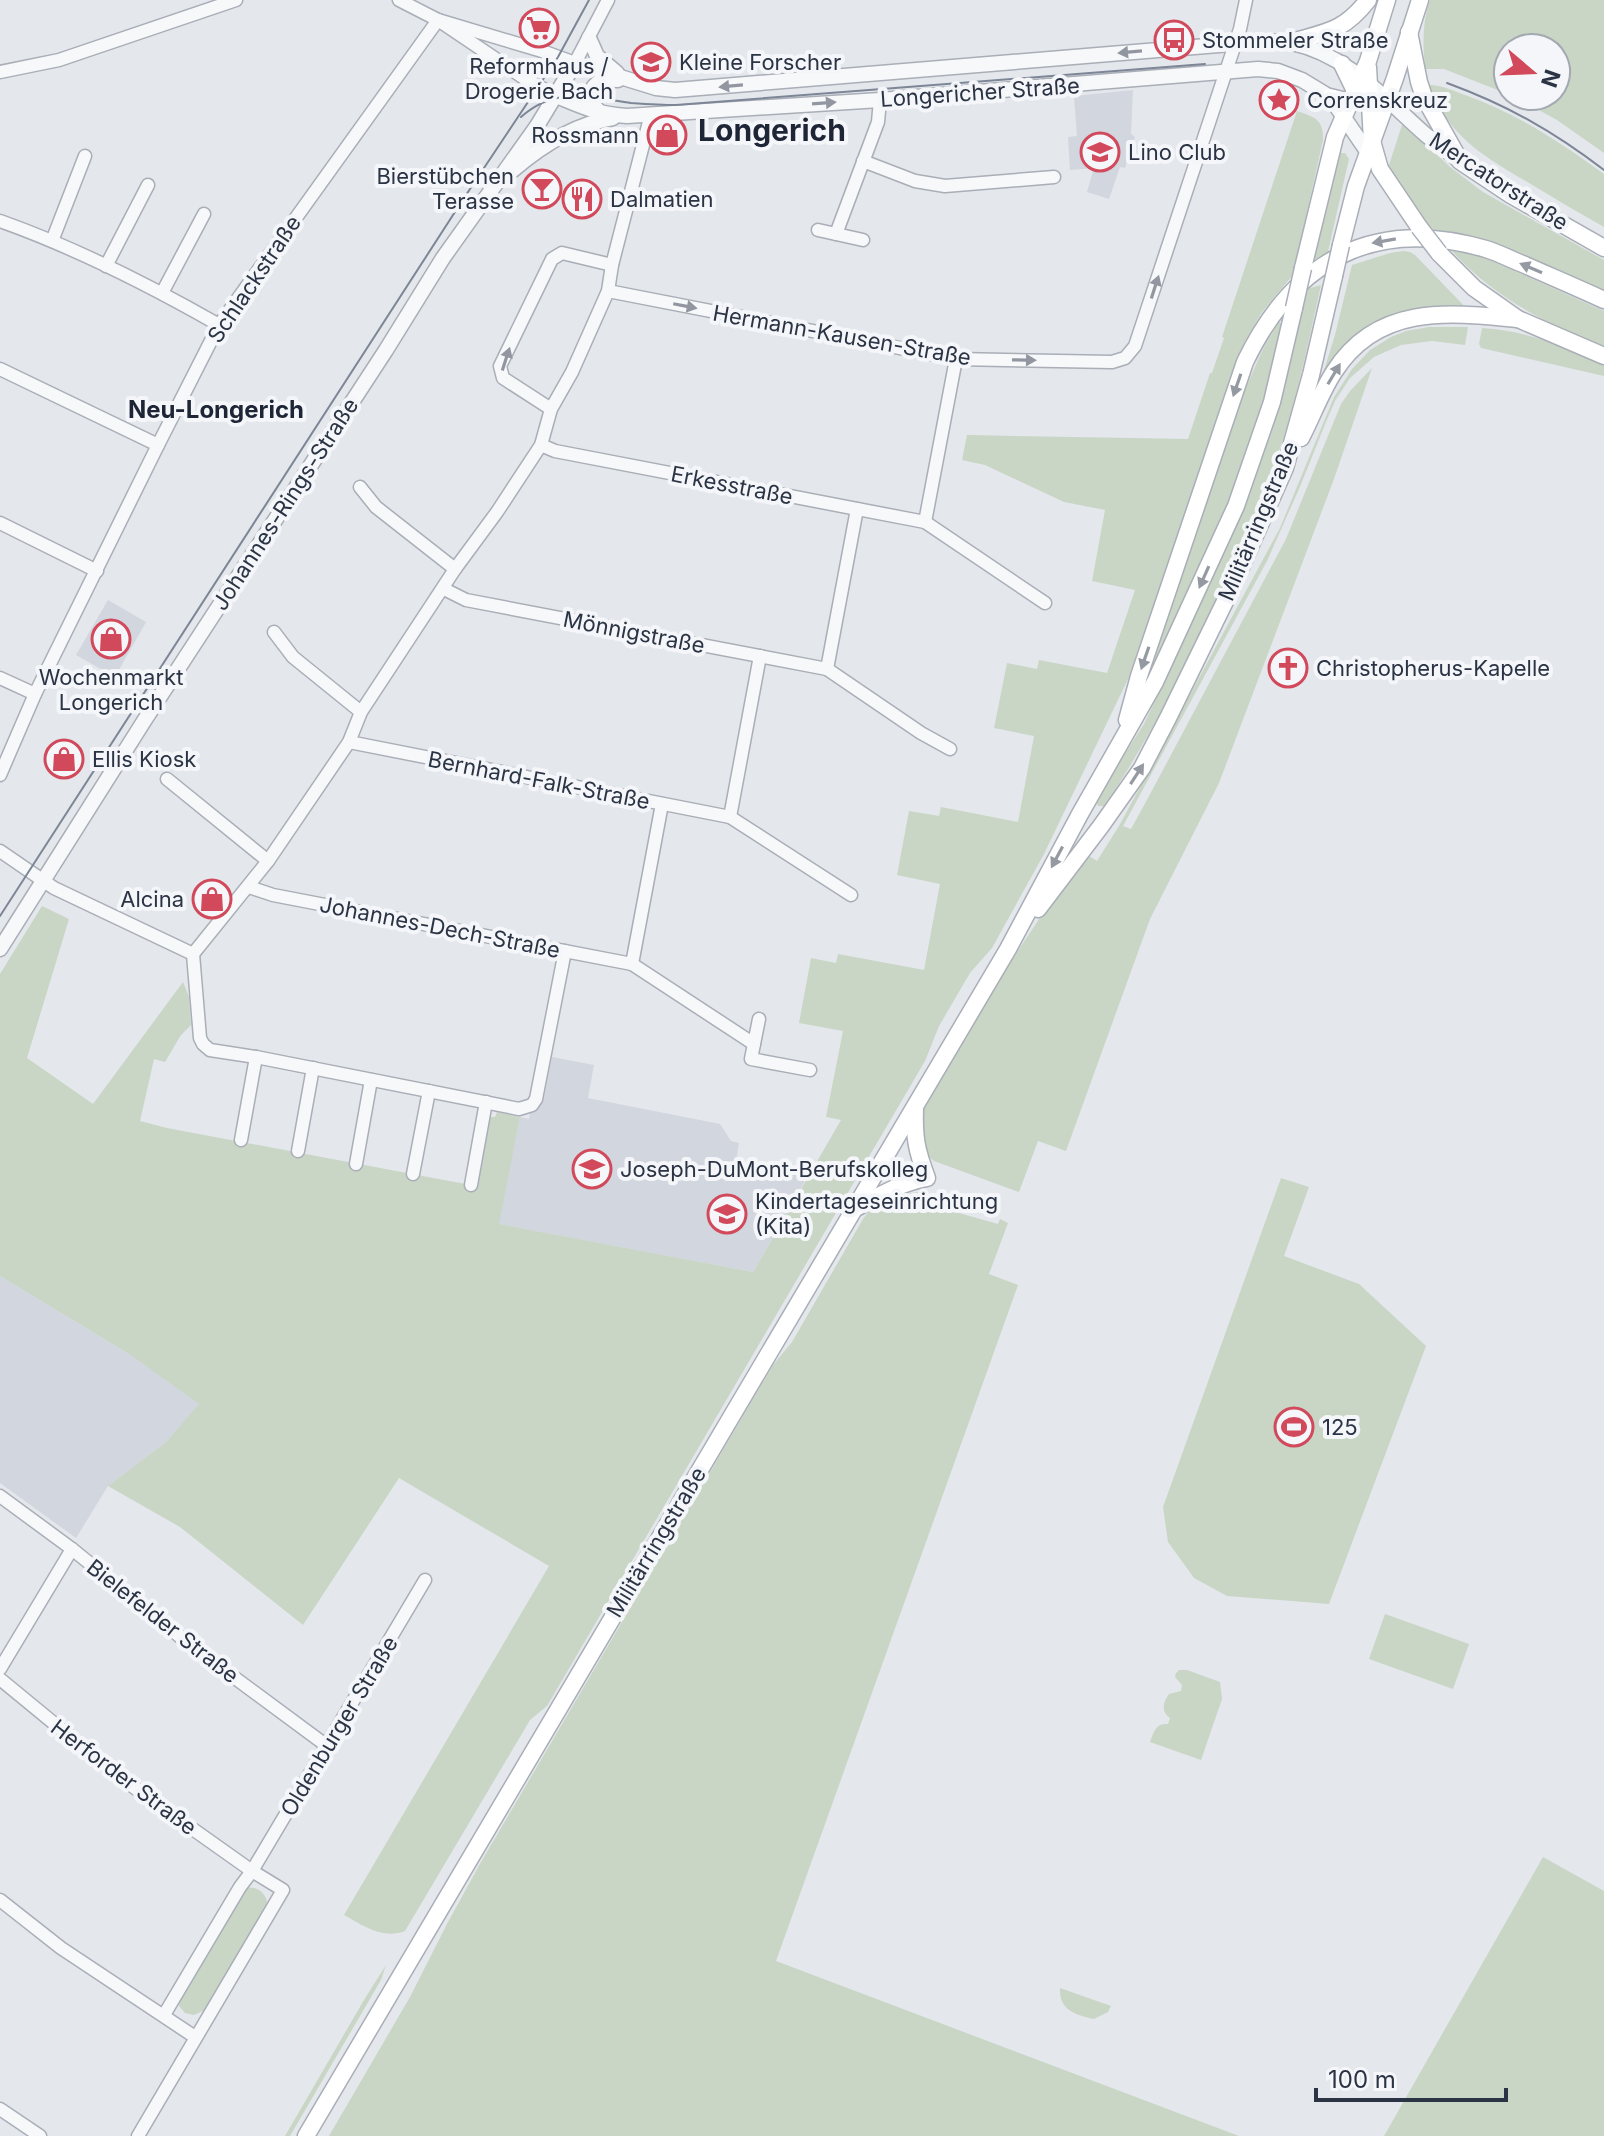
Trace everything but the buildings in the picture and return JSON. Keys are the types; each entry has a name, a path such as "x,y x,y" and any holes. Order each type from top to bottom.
{"main road":[{"path":"1291,42 1343,26 1356,16 1368,0"},
{"name":"Militärringstraße","path":"1008,949 1142,768 1234,583 1285,468 1367,146 1367,89 1387,0"},
{"path":"1330,97 1367,89 1395,78 1420,0"},
{"path":"1409,32 1424,97 1460,161"},
{"path":"1342,64 1367,89"},
{"path":"1367,89 1361,121 1367,146 1439,253 1474,288 1518,319 1604,356"},
{"name":"Militärringstraße","path":"306,2136 1008,949 1170,653 1236,506 1272,402 1335,137 1343,119 1367,89"},
{"name":"Mercatorstraße","path":"1460,161 1511,195 1604,248"},
{"path":"1120,744 1139,676 1245,362 1271,315 1293,291 1344,253 1386,239 1416,237 1488,249 1604,300"},
{"path":"1285,468 1334,372 1364,338 1379,328 1399,320 1442,314 1518,319"},
{"path":"1080,814 1101,826"},
{"path":"853,1210 899,1185 927,1178 917,1153 915,1104"}],"street":[{"path":"0,72 59,60 236,0"},
{"name":"Longericher Straße","path":"399,0 438,20 554,95 600,113 627,116 880,100 1258,69 1278,71 1302,80 1330,97"},
{"path":"575,63 608,0"},
{"path":"1226,73 1246,0"},
{"name":"Longericher Straße","path":"438,20 629,80 675,90 1267,41 1291,42 1318,51 1342,64"},
{"name":"Schlackstraße","path":"0,775 35,694 219,325 438,20"},
{"path":"589,38 597,56 629,80"},
{"name":"Johannes-Rings-Straße","path":"0,949 443,258 537,126 575,63"},
{"name":"Hermann-Kausen-Straße","path":"608,291 956,359 1112,362 1125,358 1135,346 1226,73"},
{"path":"600,113 591,102 597,82 629,80"},
{"name":"Mercatorstraße","path":"1367,89 1460,161"},
{"path":"1330,97 1343,119 1367,146"},
{"path":"836,234 878,122 880,100"},
{"path":"565,951 536,1099 532,1105 519,1109 210,1050 203,1044 199,1030 193,954 268,861 349,742 361,712 541,445 551,409 572,372 608,291 651,114"},
{"path":"495,187 535,151 565,133 598,120 627,116"},
{"path":"52,241 85,156"},
{"path":"863,161 915,181 945,186 1054,177"},
{"path":"106,266 148,185"},
{"path":"162,293 204,214"},
{"path":"0,221 106,266 219,325"},
{"path":"818,230 863,240"},
{"path":"551,409 503,378 500,366 557,254 612,265"},
{"path":"925,522 956,359"},
{"path":"0,369 158,445"},
{"name":"Erkesstraße","path":"541,445 555,451 925,522 1045,603"},
{"path":"360,487 376,507 455,569"},
{"path":"827,669 857,509"},
{"path":"0,523 97,571"},
{"name":"Mönnigstraße","path":"444,589 466,600 827,669 950,749"},
{"path":"274,632 293,657 361,712"},
{"path":"730,817 760,656"},
{"path":"0,678 35,694"},
{"name":"Bernhard-Falk-Straße","path":"349,742 730,817 851,895"},
{"path":"167,779 268,861"},
{"path":"632,964 662,804"},
{"path":"0,851 54,888 193,954"},
{"name":"Johannes-Dech-Straße","path":"249,887 273,895 632,964 754,1044 751,1059 810,1070"},
{"path":"754,1044 759,1019"},
{"path":"241,1140 256,1057"},
{"path":"298,1151 313,1068"},
{"path":"356,1164 371,1080"},
{"path":"413,1174 429,1091"},
{"path":"471,1185 486,1102"},
{"name":"Bielefelder Straße","path":"0,1496 72,1549 189,1644 327,1746"},
{"path":"0,1669 72,1549"},
{"name":"Oldenburger Straße","path":"164,2015 425,1580"},
{"name":"Herforder Straße","path":"0,1679 118,1776 252,1871"},
{"path":"138,2136 283,1890 252,1871"},
{"path":"0,1900 61,1948 195,2037"},
{"path":"0,2109 40,2136"}],"shaded area":[{"name":"Lino Club","path":"1133,90 1131,134 1135,137 1125,168 1120,167 1109,199 1087,192 1094,168 1070,170 1068,137 1077,136 1074,96"},
{"name":"Wochenmarkt Longerich","path":"108,600 146,622 115,677 76,655"},
{"name":"Joseph-DuMont-Berufskolleg","path":"552,1057 594,1065 588,1098 720,1124 731,1141 739,1143 736,1161 809,1174 753,1272 498,1224 520,1117 529,1119 530,1112 544,1098"},
{"path":"0,1276 129,1354 200,1404 166,1442 108,1486 76,1538 0,1483"}],"green space":[{"path":"1430,0 1604,0 1604,153 1542,112 1572,112 1572,32 1492,32 1492,88 1444,69 1425,69 1426,17"},
{"path":"1429,85 1452,90 1492,106 1492,112 1506,112 1520,119 1604,174 1604,227 1482,154 1457,132"},
{"path":"1297,111 1320,123 1323,140 1293,275 1262,312 1245,341 1128,679 1044,854 992,948 970,973 939,1026 925,1061 547,1706 530,1720 405,1931 389,1934 365,1927 344,1915 549,1566 399,1478 303,1625 180,1527 108,1486 166,1442 199,1404 129,1354 0,1276 0,974 42,906 69,919 27,1058 93,1104 183,982 189,997 191,1025 181,1035 165,1062 154,1059 140,1121 476,1186 489,1117 495,1117 497,1112 520,1117 499,1224 753,1272 841,1120 826,1117 843,1031 799,1023 811,958 836,963 838,954 924,970 940,884 897,875 909,811 939,816 941,807 1018,822 1034,736 994,728 1007,663 1037,669 1039,660 1107,673 1135,590 1092,581 1105,510 1064,502 985,465 962,460 967,435 1188,439"},
{"path":"1403,122 1450,167 1483,192 1604,260 1604,293 1493,243 1425,227 1388,168"},
{"path":"1340,153 1345,153 1349,159 1327,256 1313,260"},
{"path":"1451,250 1481,256 1604,311 1604,348 1522,308 1484,281"},
{"path":"1403,251 1415,255 1469,311 1395,316 1316,396 1352,265"},
{"path":"1321,285 1290,415 1260,499 1174,688 1123,777 1104,806 1098,806 1097,797 1144,724 1246,501 1280,401 1307,289"},
{"path":"1279,322 1268,384 1230,500 1147,679 1246,387"},
{"path":"1429,327 1468,327 1465,345 1432,341 1401,345 1374,357 1350,378 1335,401 1267,561 1123,826 1131,829 1286,539 1341,404 1372,368 1334,479 1219,783 1150,919 1066,1151 1038,1141 1019,1192 934,1161 919,1148 922,1112 1009,964 1058,891 1086,854 1097,861 1119,826 1280,528 1334,397 1352,369 1370,350 1406,331"},
{"path":"1482,328 1544,340 1604,363 1604,376 1481,348"},
{"name":"125","path":"1281,1178 1309,1187 1284,1256 1359,1284 1426,1346 1329,1604 1227,1596 1194,1578 1168,1542 1163,1507"},
{"path":"921,1192 921,1196 932,1200 935,1194 948,1210 998,1224 1000,1219 1008,1223 989,1274 1018,1285 776,1961 1239,2136 329,2136 410,1997 481,1862 773,1365 792,1342 863,1219 889,1198"},
{"path":"1385,1614 1469,1644 1453,1689 1369,1659"},
{"path":"1179,1670 1220,1682 1222,1699 1201,1760 1150,1742 1158,1726 1168,1724 1170,1718 1165,1713 1164,1704 1169,1694 1181,1691 1182,1685 1175,1677"},
{"path":"1543,1857 1604,1891 1604,2136 1384,2136"},
{"path":"244,1888 255,1888 261,1892 266,1898 265,1907 205,2010 194,2015 185,2013 179,2006 181,1994"},
{"path":"386,1965 381,1980 290,2136 285,2136 364,2000"},
{"path":"1060,1988 1111,2006 1108,2012 1094,2019 1081,2016 1062,2002"}],"tram line":[{"path":"0,916 558,57 589,0"},
{"path":"521,117 534,107 560,97 676,105 1205,64"},
{"path":"1447,83 1529,120 1604,170"}],"place":[{"name":"Reformhaus / Drogerie Bach","path":"539,28"},
{"name":"Stommeler Straße","path":"1174,40"},
{"name":"Kleine Forscher","path":"651,62"},
{"name":"Correnskreuz","path":"1279,100"},
{"name":"Rossmann","path":"667,135"},
{"name":"Lino Club","path":"1100,152"},
{"name":"Bierstübchen Terasse","path":"542,189"},
{"name":"Dalmatien","path":"582,199"},
{"name":"Wochenmarkt Longerich","path":"111,639"},
{"name":"Christopherus-Kapelle","path":"1288,668"},
{"name":"Ellis Kiosk","path":"64,759"},
{"name":"Alcina","path":"212,899"},
{"name":"Joseph-DuMont-Berufskolleg","path":"592,1169"},
{"name":"Kindertageseinrichtung (Kita)","path":"727,1214"},
{"name":"125","path":"1294,1427"}],"district":[{"name":"Longerich","path":"772,131"},
{"name":"Neu-Longerich","path":"216,410"}]}
